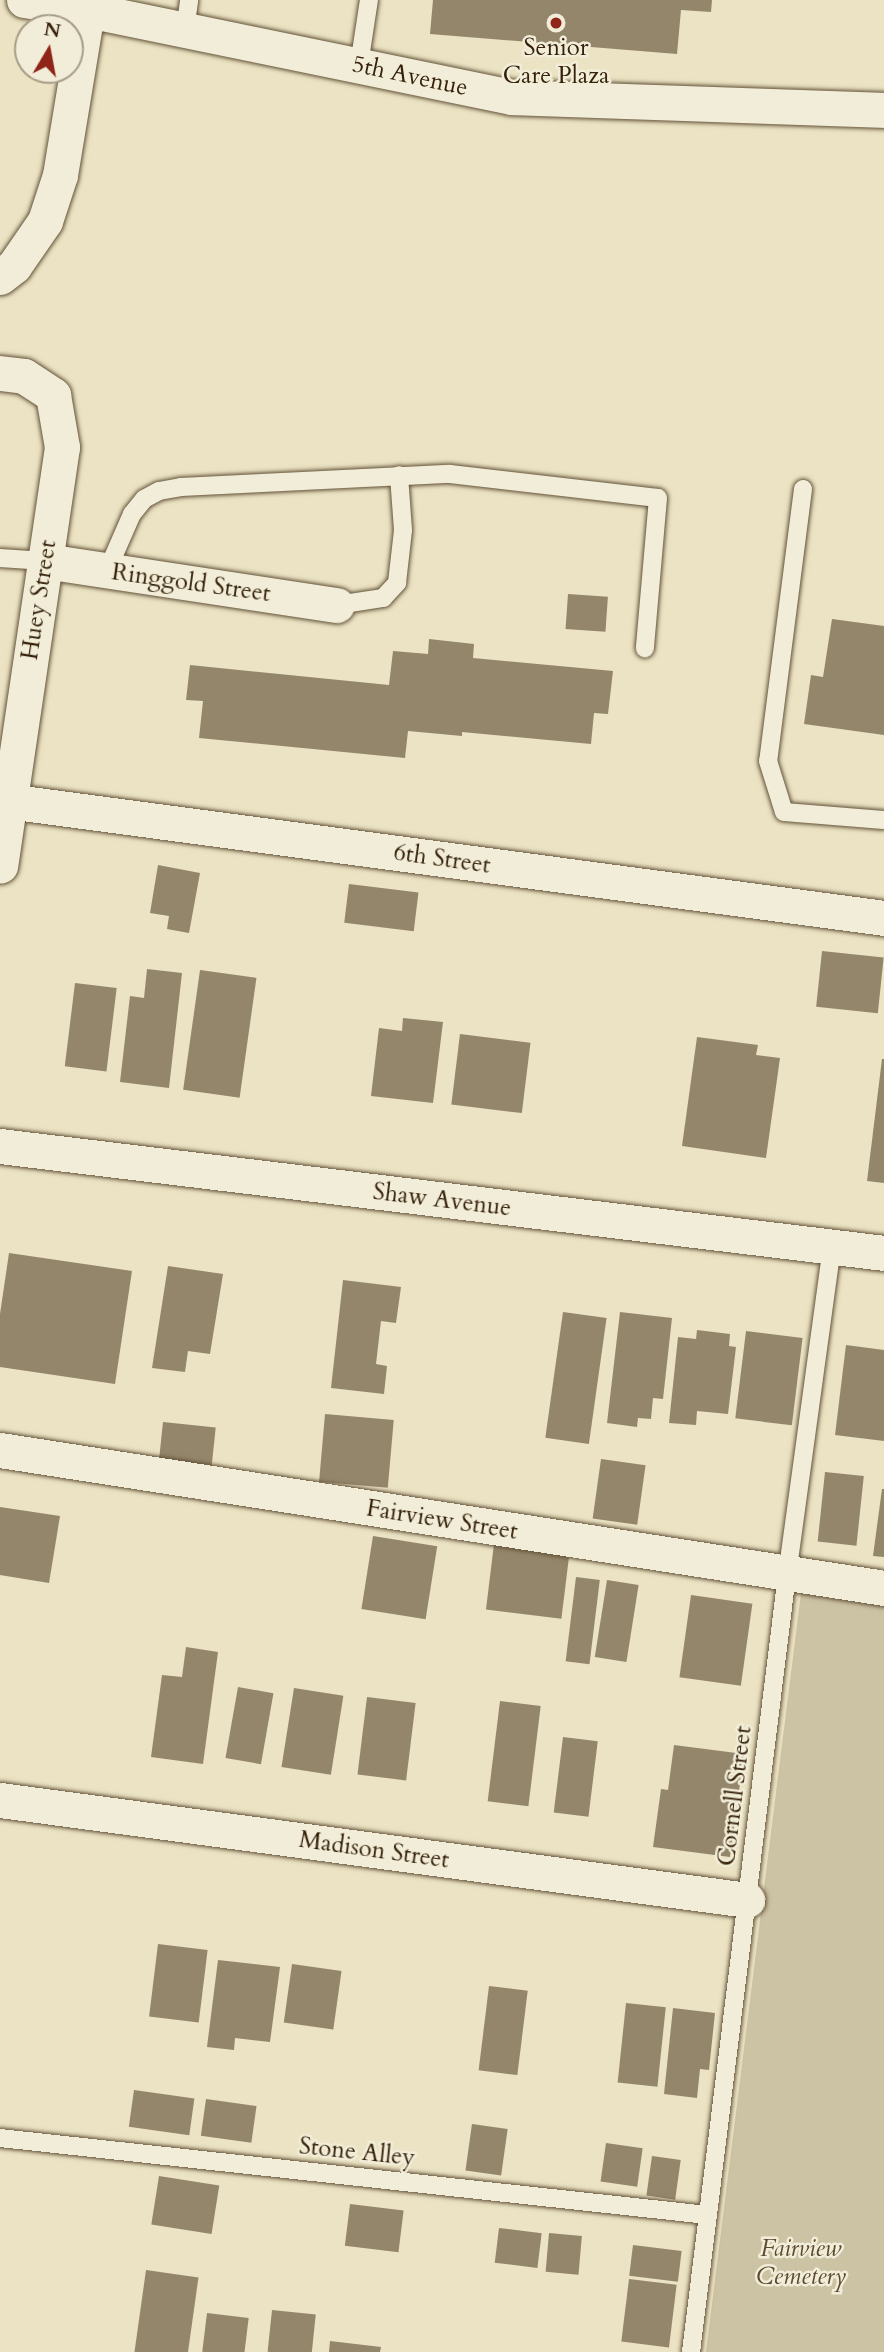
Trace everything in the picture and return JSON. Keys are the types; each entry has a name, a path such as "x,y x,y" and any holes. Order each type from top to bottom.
{"street":[{"name":"5th Avenue","path":"24,0 187,15 359,65 512,97 884,110"},
{"path":"0,277 14,266 45,221 60,175 89,5"},
{"name":"Huey Street","path":"0,373 24,376 53,395 62,447 4,801 0,865"},
{"name":"Ringgold Street","path":"44,561 337,605"},
{"name":"6th Street","path":"4,801 884,918"},
{"name":"Shaw Avenue","path":"0,1146 884,1253"},
{"name":"Fairview Street","path":"0,1450 787,1575 884,1588"},
{"name":"Madison Street","path":"0,1800 747,1900"}],"lane":[{"path":"359,65 369,0"},
{"path":"107,571 132,514 144,499 159,491 181,486 450,474 658,498 645,648"},
{"path":"337,605 383,598 397,583 403,530 399,475"},
{"path":"803,489 768,761 784,812 884,820"},
{"path":"0,558 44,561"},
{"name":"Cornell Street","path":"691,2352 787,1575 832,1247"},
{"name":"Stone Alley","path":"0,2138 708,2215"}],"green space":[{"name":"Fairview Cemetery","path":"801,1593 884,1605 884,2352 706,2352"}],"building":[{"name":"Senior Care Plaza","path":"433,0 712,0 711,12 681,10 677,54 430,34"},
{"path":"568,594 608,597 605,632 566,629"},
{"path":"832,619 884,626 884,735 804,724 811,675 823,677"},
{"path":"429,639 474,644 473,658 613,671 608,714 594,713 591,744 462,732 462,736 408,731 405,758 199,738 203,701 186,700 190,665 389,685 393,651 428,654"},
{"path":"158,865 200,873 189,933 167,929 169,916 150,913"},
{"path":"349,884 418,893 414,931 344,923"},
{"path":"822,951 884,957 878,1013 816,1007"},
{"path":"147,969 182,973 169,1088 120,1082 130,996 144,998"},
{"path":"200,970 256,978 240,1098 183,1090"},
{"path":"75,983 117,988 106,1071 65,1066"},
{"path":"403,1018 443,1022 433,1103 371,1096 379,1028 402,1031"},
{"path":"460,1034 530,1043 522,1113 451,1104"},
{"path":"697,1037 758,1045 756,1055 780,1058 766,1158 682,1146"},
{"path":"884,1059 884,1183 867,1181"},
{"path":"9,1253 132,1271 115,1384 0,1367 0,1314"},
{"path":"168,1266 223,1274 210,1354 188,1351 185,1372 152,1368"},
{"path":"343,1280 401,1287 396,1323 381,1321 376,1364 387,1366 384,1394 331,1388"},
{"path":"563,1312 607,1318 589,1444 545,1438"},
{"path":"620,1312 672,1318 663,1399 653,1398 651,1419 638,1418 637,1427 607,1423"},
{"path":"697,1330 730,1334 729,1346 736,1347 728,1414 697,1411 696,1425 669,1423 678,1337 696,1339"},
{"path":"746,1331 803,1338 792,1425 735,1418"},
{"path":"846,1345 884,1350 884,1441 835,1435"},
{"path":"325,1414 394,1420 388,1488 319,1482"},
{"path":"163,1422 216,1428 212,1465 159,1460"},
{"path":"601,1459 646,1465 637,1525 593,1518"},
{"path":"825,1472 864,1476 856,1546 818,1542"},
{"path":"884,1489 884,1557 873,1556"},
{"path":"0,1507 60,1516 49,1583 0,1575"},
{"path":"373,1536 437,1546 426,1619 361,1609"},
{"path":"494,1544 569,1553 561,1619 486,1610"},
{"path":"576,1577 600,1580 589,1664 566,1661"},
{"path":"607,1580 639,1585 626,1662 595,1657"},
{"path":"691,1595 752,1604 741,1686 679,1677"},
{"path":"186,1647 218,1652 203,1764 151,1757 162,1675 182,1677"},
{"path":"238,1687 273,1693 261,1764 225,1758"},
{"path":"294,1688 343,1696 331,1775 281,1767"},
{"path":"367,1697 416,1703 406,1780 357,1774"},
{"path":"500,1701 541,1706 528,1806 488,1801"},
{"path":"563,1737 598,1741 588,1817 554,1812"},
{"path":"674,1745 744,1754 730,1857 653,1847 661,1789 668,1790"},
{"path":"158,1944 208,1950 199,2023 149,2016"},
{"path":"218,1960 280,1967 270,2042 235,2038 234,2050 207,2047"},
{"path":"292,1964 342,1971 333,2029 284,2022"},
{"path":"489,1986 528,1991 517,2075 479,2070"},
{"path":"626,2003 666,2007 657,2087 618,2083"},
{"path":"673,2008 715,2013 709,2070 700,2069 697,2098 664,2094"},
{"path":"134,2090 194,2098 189,2135 129,2127"},
{"path":"206,2099 257,2106 251,2143 201,2136"},
{"path":"472,2124 508,2129 501,2176 465,2171"},
{"path":"606,2143 643,2148 637,2187 601,2182"},
{"path":"652,2156 681,2160 675,2200 646,2196"},
{"path":"159,2176 219,2186 212,2234 151,2224"},
{"path":"350,2204 404,2211 398,2252 345,2246"},
{"path":"499,2228 542,2233 537,2268 495,2263"},
{"path":"549,2233 582,2236 578,2275 546,2272"},
{"path":"633,2245 682,2251 678,2282 629,2276"},
{"path":"146,2270 198,2277 188,2352 134,2352"},
{"path":"629,2279 677,2285 669,2347 621,2342"},
{"path":"272,2310 316,2315 312,2352 268,2352"},
{"path":"207,2313 249,2318 245,2352 202,2352"},
{"path":"330,2341 381,2347 380,2352 329,2352"}],"place":[{"name":"Senior Care Plaza","path":"556,23"}]}
